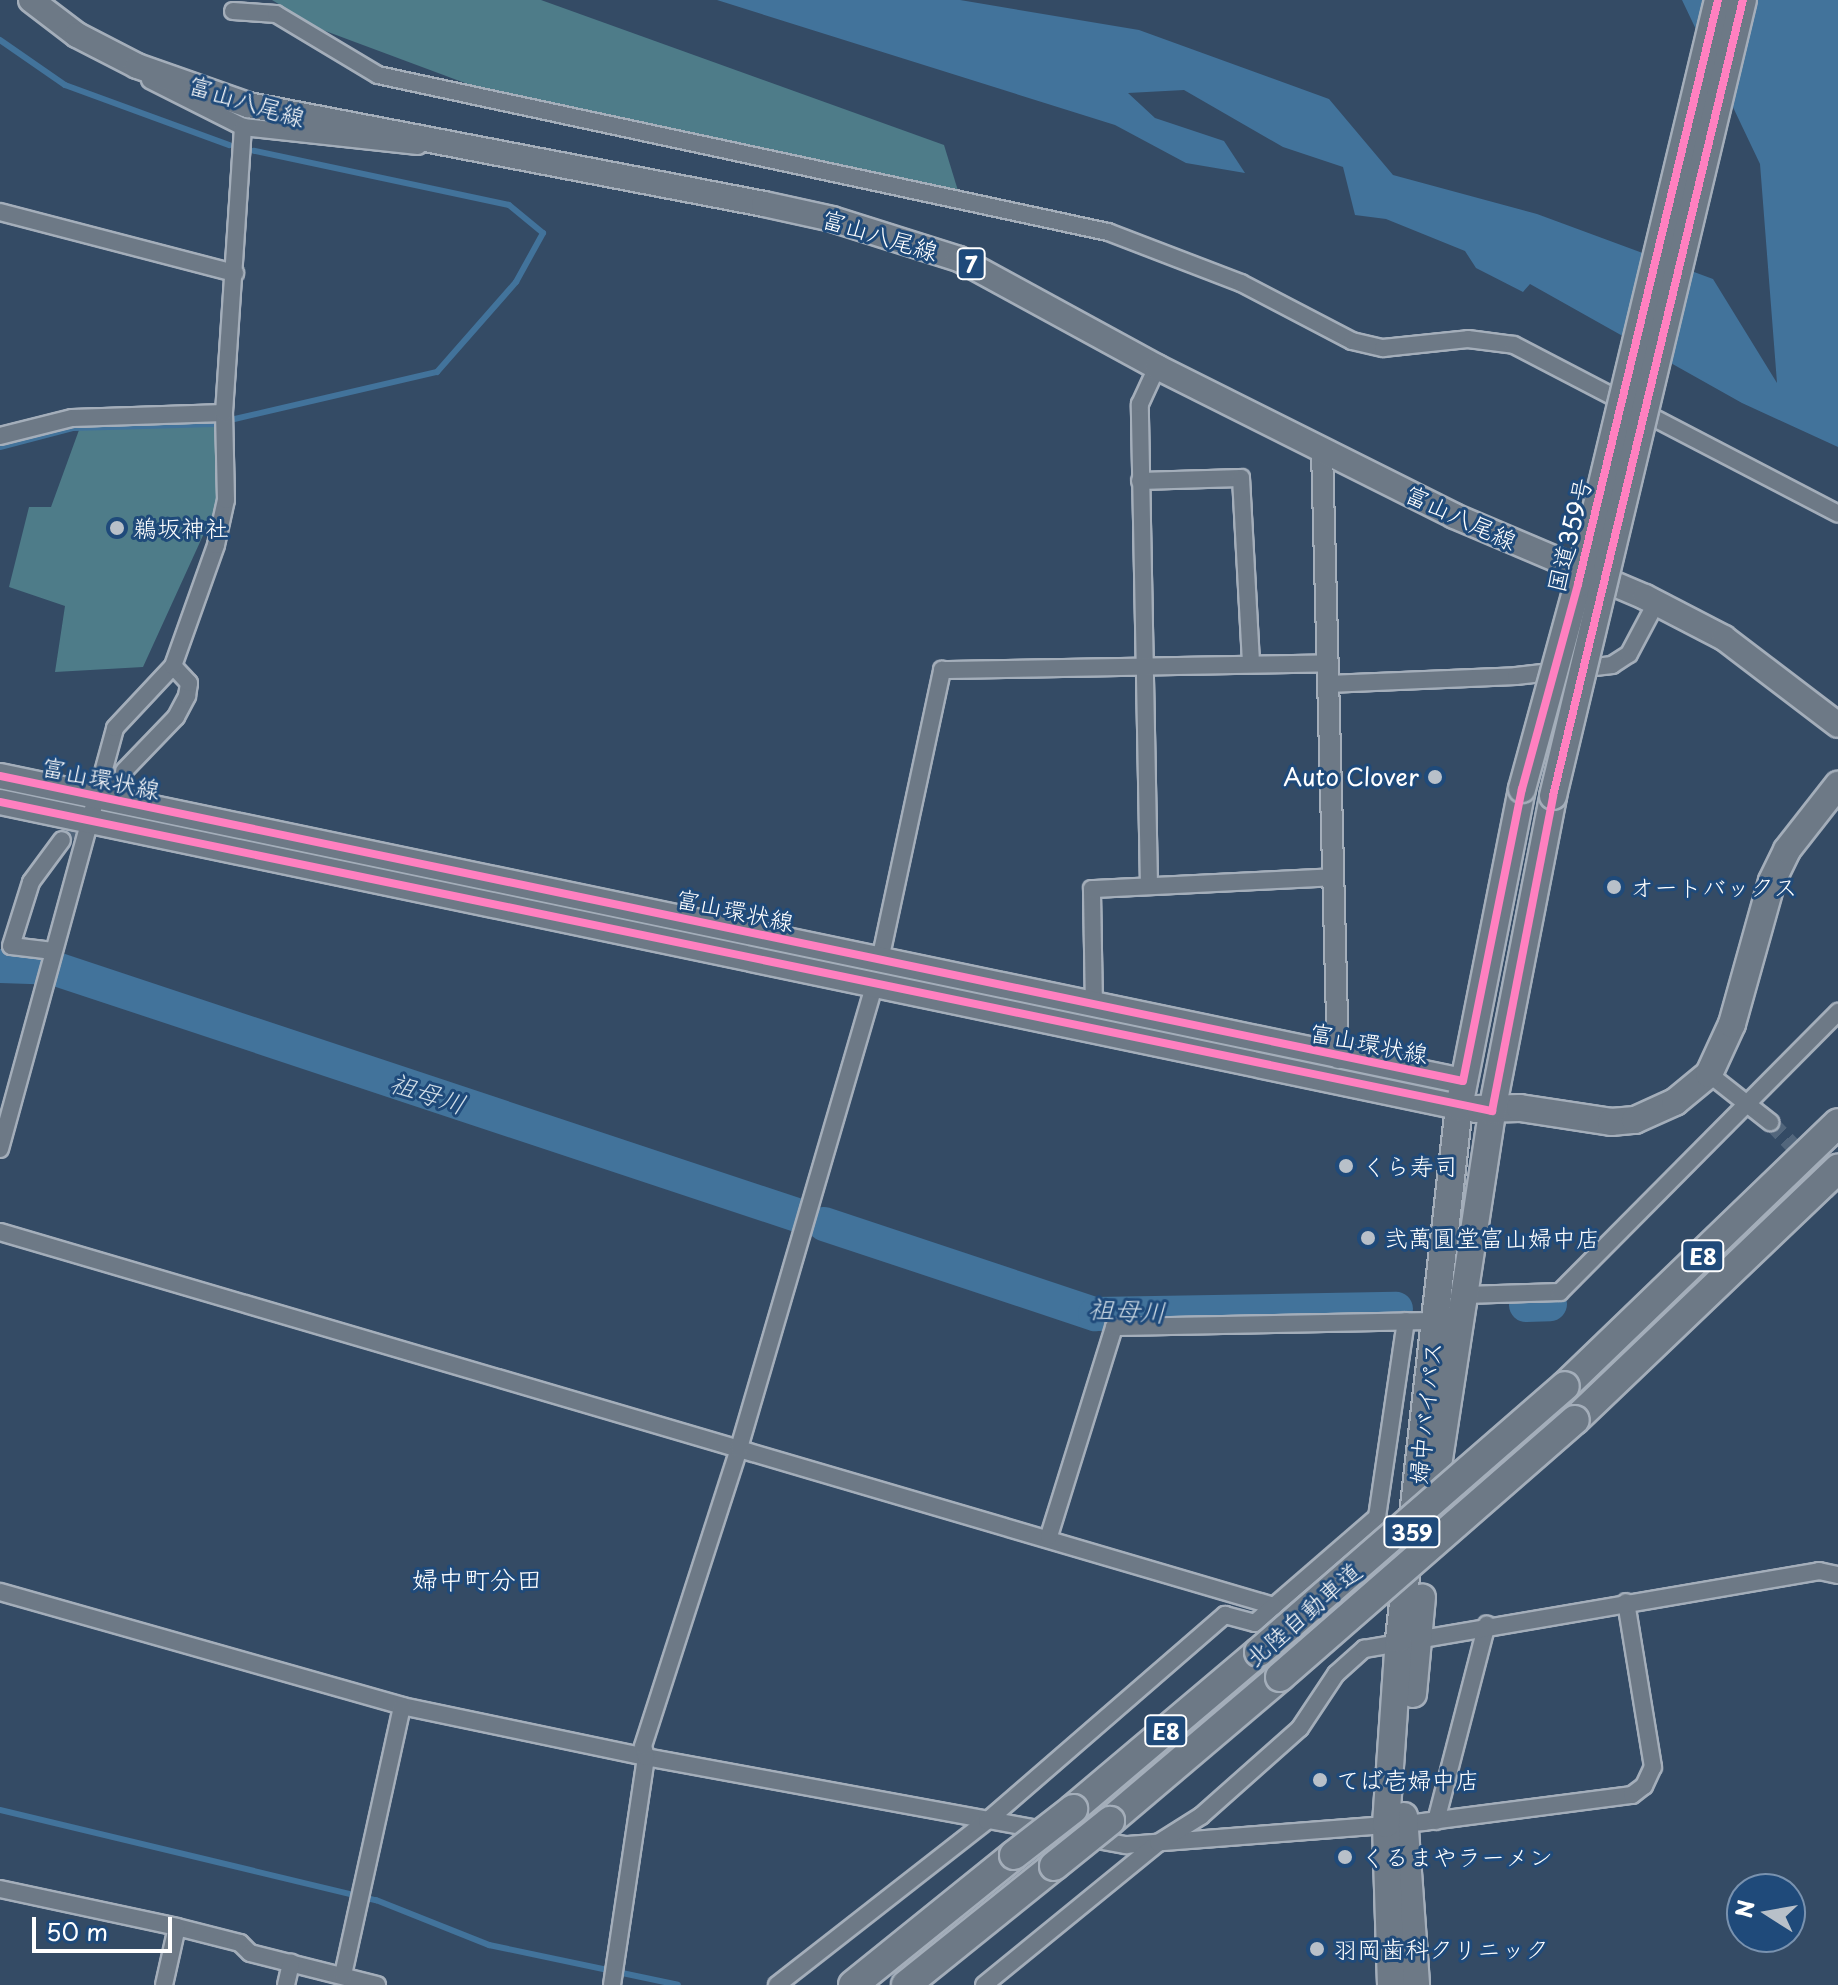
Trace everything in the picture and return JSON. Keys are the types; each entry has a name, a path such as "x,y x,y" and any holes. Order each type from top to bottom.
{"highway":[{"name":"国道359号","path":"1463,1081 1522,789 1578,584 1718,0"},
{"name":"国道359号","path":"1495,1099 1553,796 1743,0"},
{"path":"1463,1081 1495,1099 1520,1108 1611,1122 1635,1120 1675,1102 1709,1074 1732,1024 1772,881 1787,850 1838,785"},
{"name":"婦中バイパス","path":"1391,1985 1395,1823 1409,1638 1435,1321 1463,1081"},
{"path":"1459,1107 1495,1099"},
{"name":"婦中バイパス","path":"1409,1638 1495,1099"},
{"name":"北陸自動車道","path":"853,1985 1073,1809 1565,1386 1838,1123"},
{"name":"北陸自動車道","path":"906,1985 1110,1821 1575,1420 1838,1169"},
{"name":"婦中バイパス","path":"1395,1823 1416,1985"}],"main road":[{"name":"富山八尾線","path":"31,0 77,35 137,66 248,105 300,119 455,144 832,219 959,259 1157,367 1454,516 1656,603 1724,638 1838,725"},
{"name":"富山環状線","path":"0,776 1338,1058 1463,1081"},
{"name":"富山環状線","path":"0,802 1459,1107"}],"street":[{"path":"233,11 276,14 378,75 1108,232 1241,283 1352,341 1383,348 1468,339 1514,345 1838,514"},
{"path":"77,35 103,54 243,127 402,147 455,144"},
{"path":"0,1149 115,728 173,666 216,545 226,500 224,418 243,127"},
{"path":"0,212 235,273"},
{"path":"1149,886 1140,404 1157,367"},
{"path":"0,436 72,418 224,418"},
{"path":"1322,450 1338,1058"},
{"path":"1140,481 1241,478 1251,664"},
{"path":"880,960 942,670 1144,670 1251,664 1328,674 1516,676 1612,665 1629,654 1656,603"},
{"path":"124,771 176,717 187,696 189,683 173,666"},
{"path":"53,951 11,946 31,882 62,840"},
{"path":"1094,1007 1092,889 1335,877"},
{"path":"612,1985 646,1757 643,1746 739,1448 874,985"},
{"path":"1465,1295 1560,1292 1752,1104 1838,1012"},
{"path":"1709,1074 1752,1104 1770,1122"},
{"path":"0,1232 1049,1536 1274,1606"},
{"path":"777,1985 987,1821 1225,1615 1255,1623 1377,1517 1406,1321"},
{"path":"1049,1536 1114,1327 1435,1321"},
{"path":"984,1985 1158,1843 1201,1816 1300,1728 1336,1674 1364,1649 1487,1624 1819,1571 1838,1575"},
{"path":"0,1592 402,1706 646,1757 1126,1845 1436,1821 1632,1795 1644,1786 1653,1767 1626,1602"},
{"path":"1436,1821 1487,1624"},
{"path":"343,1975 402,1706"},
{"path":"0,1889 177,1927 291,1963 377,1985"},
{"path":"164,1985 177,1927"},
{"path":"286,1985 291,1963"}],"green space":[{"path":"272,0 541,0 944,145 959,194 473,86 320,29"},
{"path":"216,418 216,507 143,667 55,672 65,606 9,587 29,507 51,507 79,430"}],"water":[{"path":"717,0 960,0 1139,30 1329,99 1393,175 1537,214 1713,279 1777,383 1760,164 1682,0 1838,0 1838,447 1742,403 1530,284 1523,292 1476,268 1465,251 1386,219 1355,215 1343,167 1283,147 1184,90 1128,93 1155,118 1224,141 1245,173 1186,163 1115,125"}],"waterway":[{"path":"0,40 65,85 229,145"},
{"path":"0,447 73,428 213,424 437,372 516,282 543,233 509,205 254,151"},
{"name":"祖母川","path":"0,966 38,967"},
{"name":"祖母川","path":"59,970 797,1215"},
{"name":"祖母川","path":"824,1224 1095,1314 1396,1309"},
{"name":"祖母川","path":"1526,1305 1550,1304"},
{"path":"0,1810 376,1900 489,1945 678,1985"}],"tunnel":[{"path":"62,840 124,771"},
{"path":"1770,1122 1838,1193"}],"cycle path":[{"path":"0,776 1463,1081 1522,789 1578,584 1718,0"},
{"path":"0,802 1492,1111 1553,796 1743,0"}],"place":[{"name":"鵜坂神社","path":"117,528"},
{"name":"Auto Clover","path":"1435,777"},
{"name":"オートバックス","path":"1614,887"},
{"name":"くら寿司","path":"1346,1166"},
{"name":"弐萬圓堂富山婦中店","path":"1368,1238"},
{"name":"てば壱婦中店","path":"1320,1780"},
{"name":"くるまやラーメン","path":"1345,1857"},
{"name":"羽岡歯科クリニック","path":"1317,1949"}],"district":[{"name":"婦中町分田","path":"477,1579"}]}
